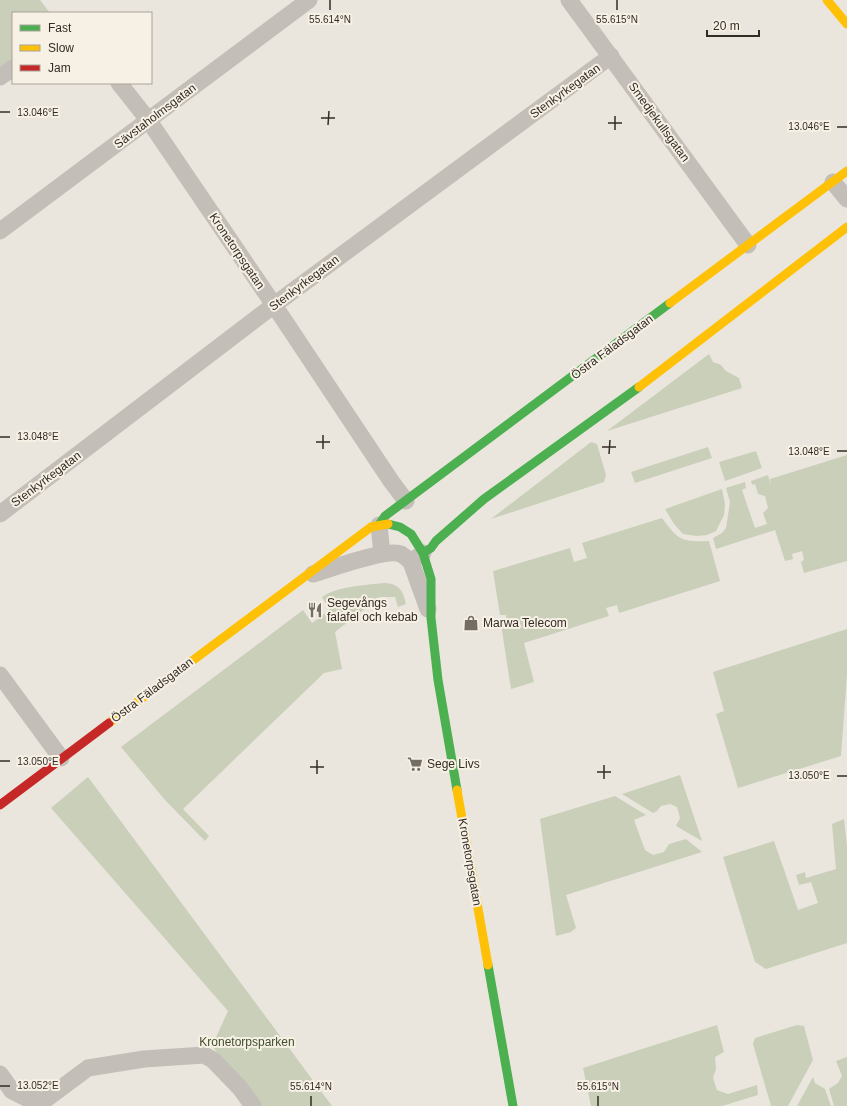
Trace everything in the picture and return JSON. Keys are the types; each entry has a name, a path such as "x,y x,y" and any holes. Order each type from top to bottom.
{"street":[{"name":"Sävstaholmsgatan","path":"0,231 309,0"},
{"name":"Smedjekullsgatan","path":"569,0 748,245"},
{"path":"827,0 847,24"},
{"name":"Stenkyrkegatan","path":"0,514 274,305 611,56"},
{"path":"0,77 12,69"},
{"name":"Kronetorpsgatan","path":"120,84 149,121 391,481 406,501"},
{"name":"Östra Fäladsgatan","path":"0,805 371,527 379,525 385,516 847,171"},
{"path":"833,182 847,199"},
{"path":"417,558 431,548 436,541 484,498 616,404 847,227"},
{"name":"Kronetorpsgatan","path":"379,525 390,524 400,527 411,534 431,618 438,680 513,1106"},
{"path":"379,525 382,554"},
{"name":"Östra Fäladsgatan","path":"305,576 382,554 401,554 417,558"},
{"path":"0,675 61,758"},
{"path":"0,1074 12,1091 28,1099 45,1100 88,1068 144,1059 204,1055 213,1060 219,1066 240,1088 253,1106"}],"green space":[{"path":"0,0 40,0 49,12 12,12 12,61 0,69"},
{"path":"709,354 713,362 721,365 726,371 739,378 742,388 607,431"},
{"path":"591,442 597,444 606,475 604,482 491,519"},
{"path":"708,447 712,458 635,483 631,472"},
{"path":"756,451 762,468 725,481 719,462"},
{"path":"847,455 847,561 804,573 801,562 804,560 802,551 792,554 793,559 785,561 775,530 716,549 713,538 722,533 726,528 730,502 726,488 745,482 746,488 742,490 755,528 767,524 763,513 768,508 765,496 758,494 755,484 752,485 751,481 768,475 771,485 770,479"},
{"path":"722,489 725,504 724,515 716,531 707,535 697,536 683,534 674,524 665,509"},
{"path":"662,518 672,531 681,538 692,541 709,541 720,581 619,613 617,605 606,608 609,616 524,643 534,682 511,689 501,624 507,623 506,615 500,615 493,571 570,548 574,562 587,558 582,543"},
{"path":"385,583 397,586 402,591 406,604 398,607 395,597 380,597 335,632 342,669 324,673 183,809 209,836 205,841 165,800 121,747 303,610 312,623 330,610 322,597 328,593 360,585"},
{"path":"847,629 847,675 841,756 738,788 716,714 724,711 713,672"},
{"path":"680,775 702,841 676,826 680,818 677,807 670,804 661,806 653,813 622,794"},
{"name":"Kronetorpsparken","path":"88,777 332,1106 259,1106 212,1046 228,1011 51,808"},
{"path":"615,796 646,815 634,820 645,850 653,855 664,852 669,844 686,839 702,852 566,895 576,928 571,932 556,936 540,819"},
{"path":"844,819 847,847 847,943 766,969 755,962 723,857 774,841 798,910 818,903 811,882 799,885 796,875 805,872 806,878 836,869 832,824"},
{"path":"717,1025 724,1052 715,1057 716,1069 713,1078 717,1090 728,1094 757,1085 758,1095 722,1106 591,1106 583,1068"},
{"path":"797,1025 804,1026 813,1060 788,1106 771,1106 753,1044 755,1038"},
{"path":"847,1057 847,1106 834,1106 829,1089 838,1083 842,1076 836,1061"},
{"path":"813,1077 815,1083 825,1089 831,1106 797,1106"}],"traffic: fast":[{"path":"379,525 385,516 670,303"},
{"path":"423,553 431,548 436,541 484,499 639,387"},
{"path":"388,524 400,527 411,534 423,553 431,579 431,618 438,680 457,790"},
{"path":"488,965 513,1106"}],"traffic: slow":[{"path":"827,0 847,24"},
{"path":"670,303 847,171"},
{"path":"639,387 847,227"},
{"path":"109,723 371,527 388,524"},
{"path":"457,790 488,965"}],"traffic: jam":[{"path":"0,805 109,723"}],"place":[{"name":"Segevångs falafel och kebab","path":"315,610"},
{"name":"Marwa Telecom","path":"471,623"},
{"name":"Sege Livs","path":"415,764"}]}
